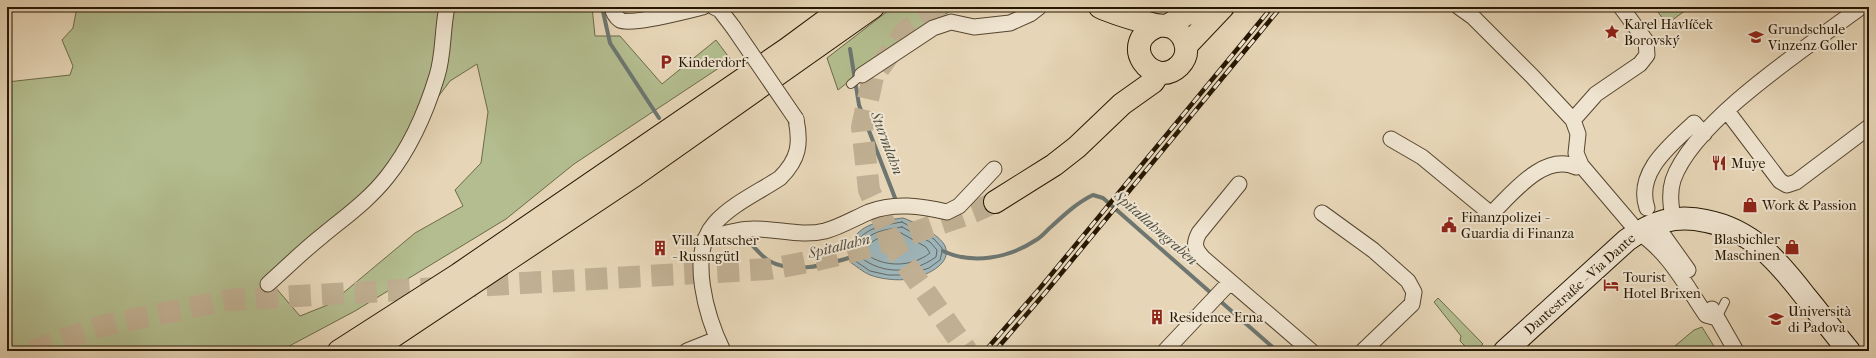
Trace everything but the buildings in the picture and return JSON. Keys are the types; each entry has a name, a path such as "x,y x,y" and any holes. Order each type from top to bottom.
{"main road":[{"path":"339,351 459,274 762,66 844,7"},
{"path":"371,351 635,175 873,7"},
{"path":"996,202 1054,165 1077,147 1122,104 1153,82 1142,36 1149,29 1163,26 1198,7"},
{"path":"1186,46 1223,7"},
{"path":"1105,9 1176,30 1180,33 1186,46 1186,55 1179,66 1168,72 1147,60 1105,9"},
{"name":"Dantestraße - Via Dante","path":"1505,351 1638,232 1660,222 1668,227 1686,218 1714,222 1729,227 1753,240 1782,266 1848,351"}],"street":[{"path":"268,284 321,236 365,201 388,176 412,139 427,107 437,75 442,52 446,7"},
{"path":"614,8 621,21 634,22 703,7"},
{"path":"858,78 933,28 951,22 974,27 1010,23 1030,14 1039,7"},
{"path":"1459,7 1473,17 1527,71 1572,120 1578,134 1576,153 1581,165 1638,232 1650,239 1662,252 1706,315 1717,318"},
{"path":"1572,120 1596,94 1640,64 1647,55 1646,41 1621,7"},
{"path":"1736,351 1692,275 1668,227 1672,182 1684,159 1704,134 1727,111 1772,73 1861,7"},
{"path":"687,351 720,345 703,293 700,262 705,239 714,223 728,211 780,178 787,171 797,152 800,138 796,119 719,8"},
{"path":"1727,111 1780,181 1787,185 1796,182 1869,127"},
{"path":"1647,208 1644,189 1648,175 1655,163 1664,152 1694,123 1704,134"},
{"path":"1390,139 1422,157 1491,214 1535,172 1555,165 1569,164 1576,167 1581,165"},
{"path":"705,239 751,229 787,233 825,231 871,211 898,206 925,207 947,212 959,206 994,169"},
{"path":"1239,184 1195,240 1195,249 1230,282 1311,351"},
{"path":"1322,214 1373,250 1408,280 1414,292 1412,304 1363,351"},
{"path":"1165,351 1230,282"}],"lane":[{"path":"642,7 665,15"},
{"path":"1717,318 1725,302"}],"green space":[{"path":"77,7 592,7 595,36 620,36 662,84 716,40 731,60 574,164 506,219 355,311 280,351 7,351 7,82 70,75 73,66 62,40 73,28","holes":["477,64 488,112 481,163 455,190 463,206 415,233 330,304 300,316 275,287 380,174 450,81"]},
{"path":"893,7 956,7 868,66 838,90 827,58"},
{"path":"1654,7 1690,7 1667,24"},
{"path":"1438,298 1483,344 1476,351 1470,351 1460,341 1461,336 1434,302"},
{"path":"1702,327 1717,351 1669,351 1694,330"}],"water":[{"path":"903,218 927,229 945,246 945,259 935,269 915,278 894,280 870,275 850,262 852,242 857,234 875,223"}],"waterway":[{"name":"Spitallahn","path":"602,7 610,43 659,118"},
{"name":"Sturmlahn","path":"850,49 859,105 897,203"},
{"name":"Spitallahngraben","path":"943,251 966,258 991,258 1014,251 1038,239 1062,217 1082,201 1093,195 1103,198 1277,351"},
{"name":"Spitallahn","path":"746,239 769,261 790,267 812,267 855,256"}],"tunnel":[{"path":"940,7 906,31 873,77 862,127 869,190 898,253 967,351"},
{"path":"32,351 105,325 228,300 769,269 829,257 868,247 979,210 995,202"}],"railway":[{"path":"985,351 1040,288 1272,7"},
{"path":"995,351 1045,293 1281,7"}],"place":[{"name":"Karel Havlíček Borovský","path":"1612,32"},
{"name":"Grundschule Vinzenz Goller","path":"1756,37"},
{"name":"Kinderdorf","path":"666,62"},
{"name":"Muye","path":"1719,163"},
{"name":"Work & Passion","path":"1750,205"},
{"name":"Finanzpolizei - Guardia di Finanza","path":"1449,225"},
{"name":"Blasbichler Maschinen","path":"1792,247"},
{"name":"Villa Matscher - Russngütl","path":"660,248"},
{"name":"Tourist Hotel Brixen","path":"1611,285"},
{"name":"Residence Erna","path":"1157,317"},
{"name":"Università di Padova","path":"1776,319"}]}
